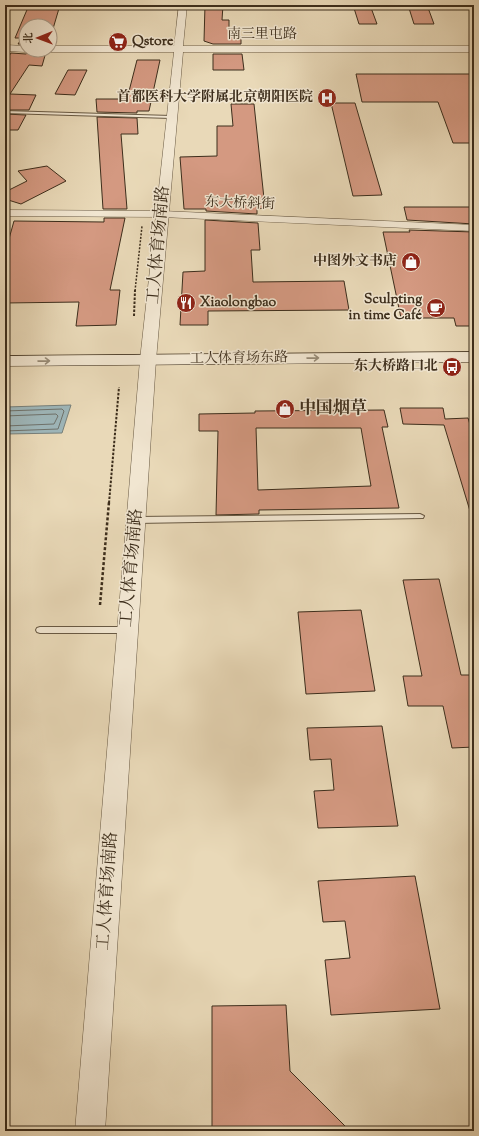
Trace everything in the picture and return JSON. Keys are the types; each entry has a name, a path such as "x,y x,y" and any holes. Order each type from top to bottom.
{"main road":[{"name":"工人体育场东路","path":"5,361 149,353 474,344"},
{"name":"工人体育场东路","path":"5,348 149,353 474,357"}],"street":[{"name":"工人体育场南路","path":"90,1131 149,353 183,5"},
{"path":"5,48 18,49"},
{"name":"南三里屯路","path":"58,49 178,50 474,48"},
{"name":"东大桥斜街","path":"5,213 162,214 474,228"}],"lane":[{"path":"5,112 171,117"},
{"path":"136,520 420,516"},
{"path":"40,630 127,630"}],"path":[{"path":"100,605 118,386"}],"water":[{"path":"71,405 62,433 5,434 5,407"}],"building":[{"path":"29,5 60,5 56,18 23,18"},
{"path":"205,5 223,5 222,20 229,20 229,37 241,37 241,44 213,44 204,41"},
{"path":"353,5 370,5 377,24 359,24"},
{"path":"408,5 427,5 434,24 414,24"},
{"path":"18,31 18,38 15,38"},
{"path":"11,53 18,53 18,58 44,58 42,66 29,65 10,94 36,95 29,110 5,110 5,61"},
{"path":"213,54 242,54 244,70 213,70"},
{"path":"137,60 160,60 149,111 137,111 137,113 97,112 96,99 127,99"},
{"path":"68,70 87,70 75,95 55,94"},
{"path":"356,74 474,74 474,143 453,143 438,102 362,102"},
{"path":"331,103 355,103 382,195 353,196"},
{"path":"231,104 254,104 265,208 257,209 257,214 206,211 206,209 184,209 180,157 217,156 217,126 233,126"},
{"path":"5,114 26,115 18,130 5,130"},
{"path":"97,117 137,118 138,134 121,134 127,209 103,209"},
{"path":"47,166 66,181 21,204 5,199 5,192 27,181 18,171"},
{"path":"404,207 474,207 474,224 407,220"},
{"path":"104,218 125,218 110,290 120,290 116,325 76,326 79,302 5,303 5,253 14,221 104,222"},
{"path":"205,220 258,223 260,250 251,250 253,282 344,281 349,310 208,311 208,325 180,325 183,272 205,271"},
{"path":"409,230 474,232 474,326 456,326 454,318 401,318 383,232 410,232"},
{"path":"400,408 443,408 445,419 468,418 474,438 474,510 470,511 444,425 403,424"},
{"path":"384,410 388,427 382,427 399,508 259,510 259,514 216,515 218,431 199,431 199,414 255,413 255,411","holes":["256,428 361,428 371,486 258,490"]},
{"path":"439,579 461,675 471,675 474,688 474,747 452,748 443,706 408,706 403,676 422,676 403,580"},
{"path":"361,610 375,691 306,694 298,612"},
{"path":"382,726 398,826 318,828 314,791 334,790 331,759 310,760 307,728"},
{"path":"415,876 440,1009 331,1015 325,960 350,958 345,921 323,922 318,881"},
{"path":"286,1005 290,1071 350,1131 212,1131 212,1006"}],"place":[{"name":"Qstore","path":"118,42"},
{"name":"首都医科大学附属北京朝阳医院","path":"327,98"},
{"name":"中图外文书店","path":"411,262"},
{"name":"Xiaolongbao","path":"186,303"},
{"name":"Sculpting in time Café","path":"436,308"},
{"name":"东大桥路口北","path":"452,367"},
{"name":"中国烟草","path":"285,409"}]}
